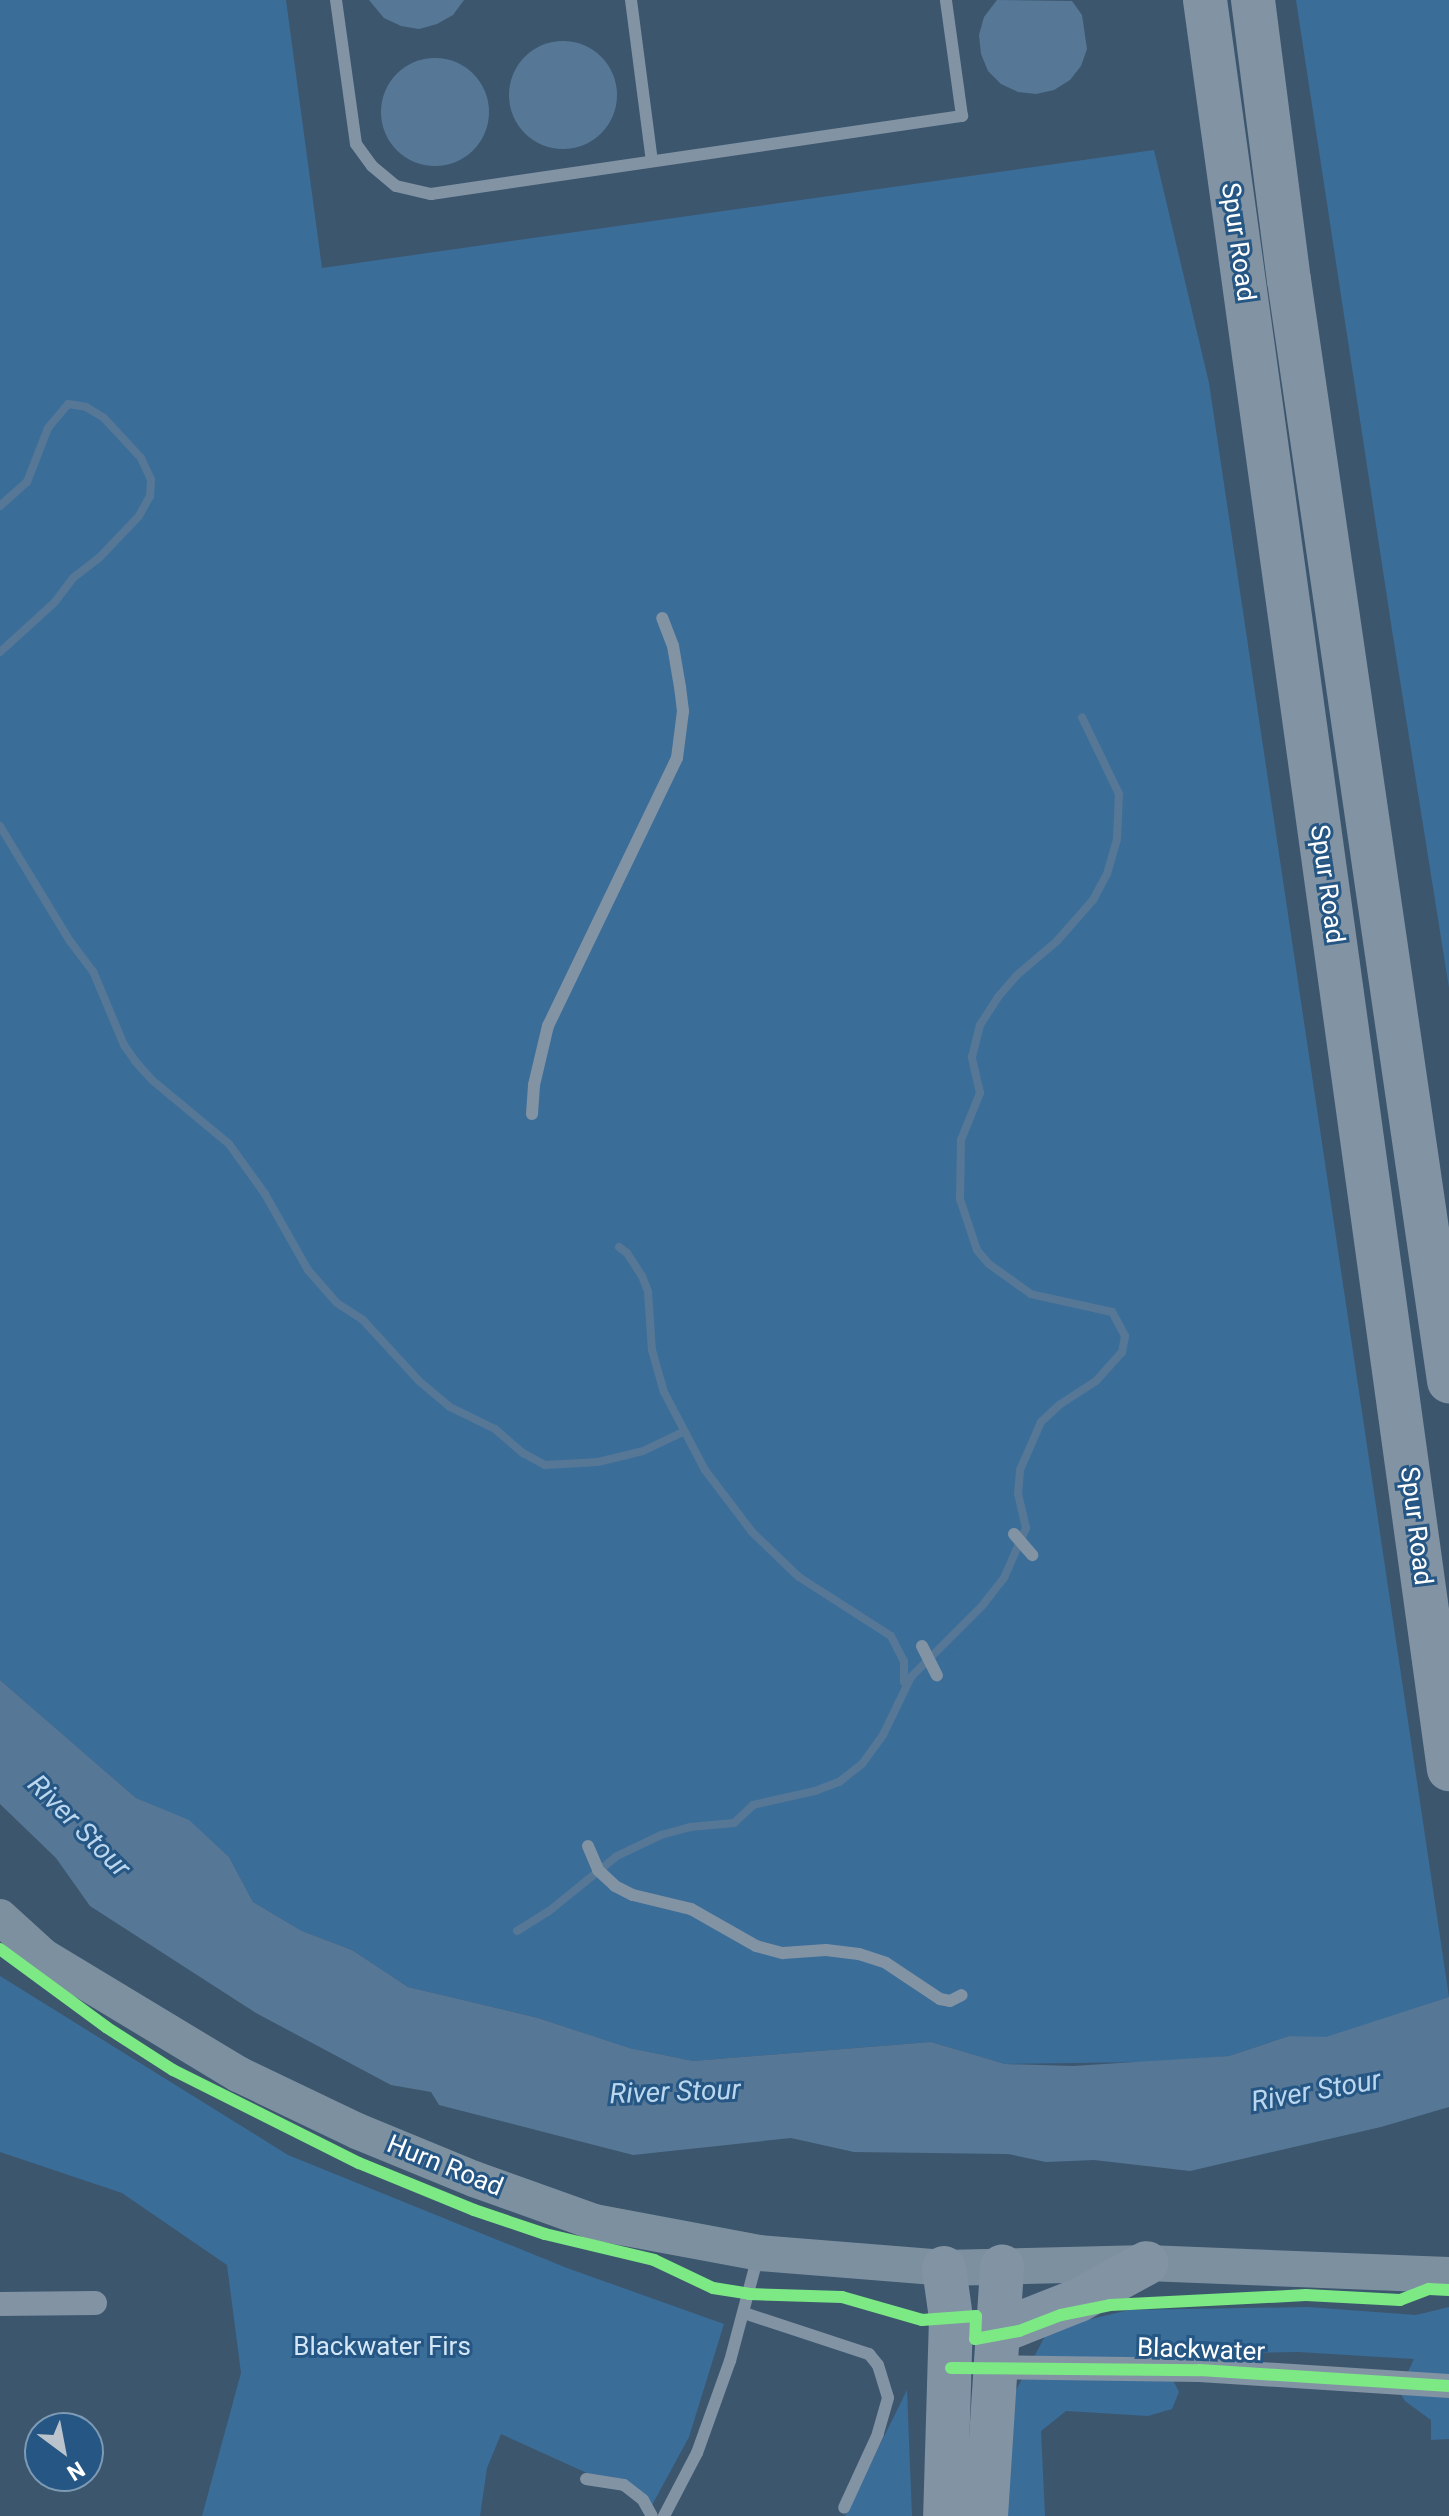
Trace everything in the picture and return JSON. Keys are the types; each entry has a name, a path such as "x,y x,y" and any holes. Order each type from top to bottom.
{"highway":[{"name":"Spur Road","path":"1205,0 1449,1769"},
{"name":"Spur Road","path":"1253,0 1289,280 1330,545 1449,1381"},
{"path":"980,2356 1147,2263"},
{"path":"945,2516 1002,2267"},
{"path":"944,2268 951,2318 980,2356 986,2516"}],"main road":[{"name":"Hurn Road","path":"0,1917 44,1957 238,2074 357,2131 474,2179 594,2222 759,2253 944,2268 1147,2263 1439,2274"}],"street":[{"path":"0,2304 95,2303"},
{"name":"Blackwater","path":"980,2356 1449,2386"}],"lane":[{"path":"336,0 356,144 372,166 396,186 431,194 962,116 946,0"},
{"path":"631,0 652,161"},
{"path":"532,1114 534,1085 548,1026 677,758 683,711 676,656 662,618"},
{"path":"1014,1534 1032,1555"},
{"path":"922,1646 937,1675"},
{"path":"588,1846 594,1864 603,1875 633,1895 691,1909 768,1951 835,1950 859,1954 886,1963 940,1999 950,2001 962,1995"},
{"path":"664,2516 697,2453 744,2313 759,2253"},
{"path":"744,2313 869,2354 878,2365 888,2398 878,2434 844,2508"},
{"path":"586,2479 624,2485 643,2500 652,2516"}],"green space":[{"path":"0,0 286,0 322,268 1154,150 1209,383 1449,1997 1326,2038 1289,2036 1229,2056 1152,2062 1005,2064 931,2042 693,2061 628,2048 538,2018 408,1987 352,1950 302,1931 253,1902 229,1857 189,1821 136,1798 0,1680"},
{"path":"1296,0 1449,0 1449,988 1392,630"},
{"name":"Blackwater Firs","path":"0,1976 288,2155 567,2268 724,2324 689,2437 651,2507 631,2493 501,2434 487,2468 480,2516 202,2516 241,2373 227,2265 122,2193 0,2152"},
{"path":"1308,2307 1416,2315 1449,2307 1449,2439 1431,2440 1431,2420 1405,2401 1399,2391 1414,2359 1298,2352 1160,2354 1179,2392 1172,2409 1148,2416 1066,2411 1041,2431 1045,2516 1005,2516 1009,2403 1049,2329 1129,2310"},
{"path":"907,2390 912,2516 845,2516"}],"water":[{"path":"369,0 464,0 453,15 419,29 401,26 384,18"},
{"path":"997,0 1072,1 1082,15 1087,49 1081,66 1070,80 1054,90 1036,94 1018,92 1001,84 988,71 981,54 979,35 984,17"},
{"path":"563,41 584,45 601,57 613,74 617,95 613,116 601,133 584,145 563,149 542,145 525,133 513,116 509,95 513,74 525,57 542,45"},
{"path":"435,58 456,62 473,74 485,91 489,112 485,133 473,150 456,162 435,166 414,162 397,150 385,133 381,112 385,91 397,74 414,62"},
{"name":"River Stour","path":"0,1680 136,1798 189,1820 229,1857 253,1902 302,1931 352,1950 408,1987 538,2018 629,2048 693,2061 931,2042 1005,2064 1073,2066 1229,2056 1289,2036 1326,2037 1449,1997 1449,2107 1381,2127 1190,2171 1094,2160 1046,2162 1008,2154 854,2152 791,2138 633,2155 439,2105 431,2092 391,2085 256,2013 90,1906 56,1858 0,1804"}],"waterway":[{"path":"0,506 27,482 48,428 68,404 86,407 104,418 141,458 151,479 150,496 139,516 100,557 73,578 55,602 0,652"},
{"path":"517,1931 548,1912 617,1856 661,1835 690,1827 734,1823 753,1805 815,1791 839,1782 862,1764 883,1735 911,1677 982,1606 1004,1578 1026,1528 1018,1494 1020,1470 1041,1422 1059,1405 1096,1381 1122,1352 1125,1336 1112,1312 1031,1294 989,1264 977,1250 960,1199 961,1140 980,1093 972,1057 980,1025 1016,976 1057,941 1093,900 1107,874 1117,839 1119,794 1082,717"},
{"path":"0,826 70,941 93,971 124,1045 135,1061 152,1080 229,1144 265,1194 308,1270 337,1303 363,1320 419,1381 450,1407 495,1429 523,1453 545,1465 598,1462 643,1451 683,1432"},
{"path":"619,1247 627,1253 642,1276 648,1292 652,1350 664,1392 705,1470 752,1532 799,1577 891,1636 904,1661 904,1682"}],"cycle path":[{"path":"0,1949 106,2027 173,2070 359,2163 474,2210 545,2234 654,2260 713,2288 749,2294 842,2297 922,2320 976,2316 975,2339 1019,2331 1061,2315 1110,2305 1306,2295 1400,2300 1429,2289 1449,2290"},
{"path":"951,2368 1200,2370 1449,2386"}]}
